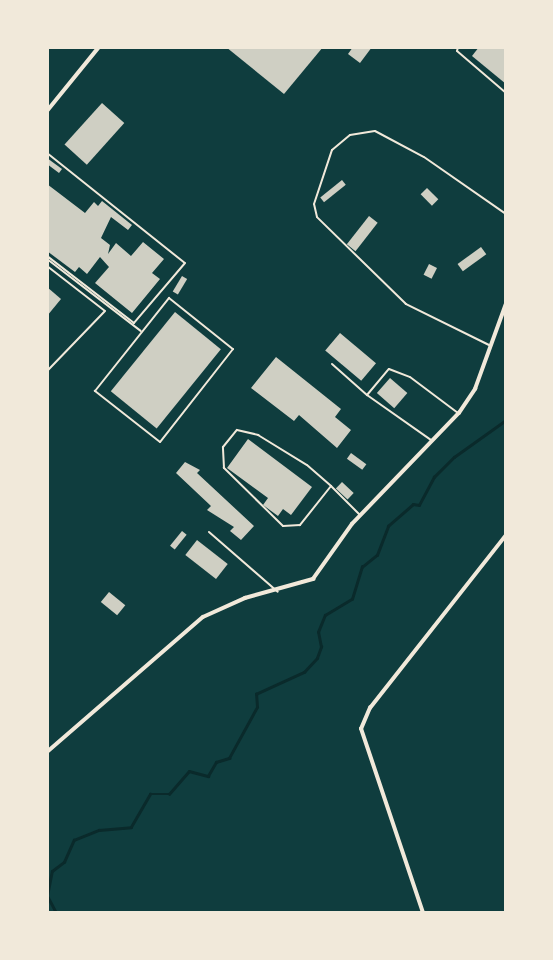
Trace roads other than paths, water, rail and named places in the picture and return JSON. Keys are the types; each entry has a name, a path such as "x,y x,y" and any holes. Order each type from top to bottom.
{"street":[{"path":"47,111 99,47"},
{"path":"47,752 203,617 245,598 278,592 313,579 360,516 459,413 475,389 506,304"},
{"path":"424,913 361,729 370,708 506,535"}],"lane":[{"path":"458,47 457,51 506,93"},
{"path":"489,345 406,304 317,217 314,204 332,150 350,135 375,131 424,157 506,214"},
{"path":"47,153 185,263 134,323 47,258"},
{"path":"47,258 142,332"},
{"path":"47,266 105,311 47,371"},
{"path":"169,298 233,349 160,442 95,391 142,332 169,298"},
{"path":"332,364 367,395 432,440"},
{"path":"367,395 384,372 395,371 459,413"},
{"path":"331,486 300,525 283,526 224,468 223,447 231,432 258,435 307,465 331,486 360,516"},
{"path":"209,532 278,592"}],"waterway":[{"path":"56,913 47,896 52,871 64,862 74,840 99,830 131,827 150,794 169,794 189,771 208,776 216,762 229,758 257,707 256,694 304,672 317,658 321,647 318,632 325,615 352,599 362,567 377,555 388,526 413,504 419,505 434,477 454,457 506,420"}]}
